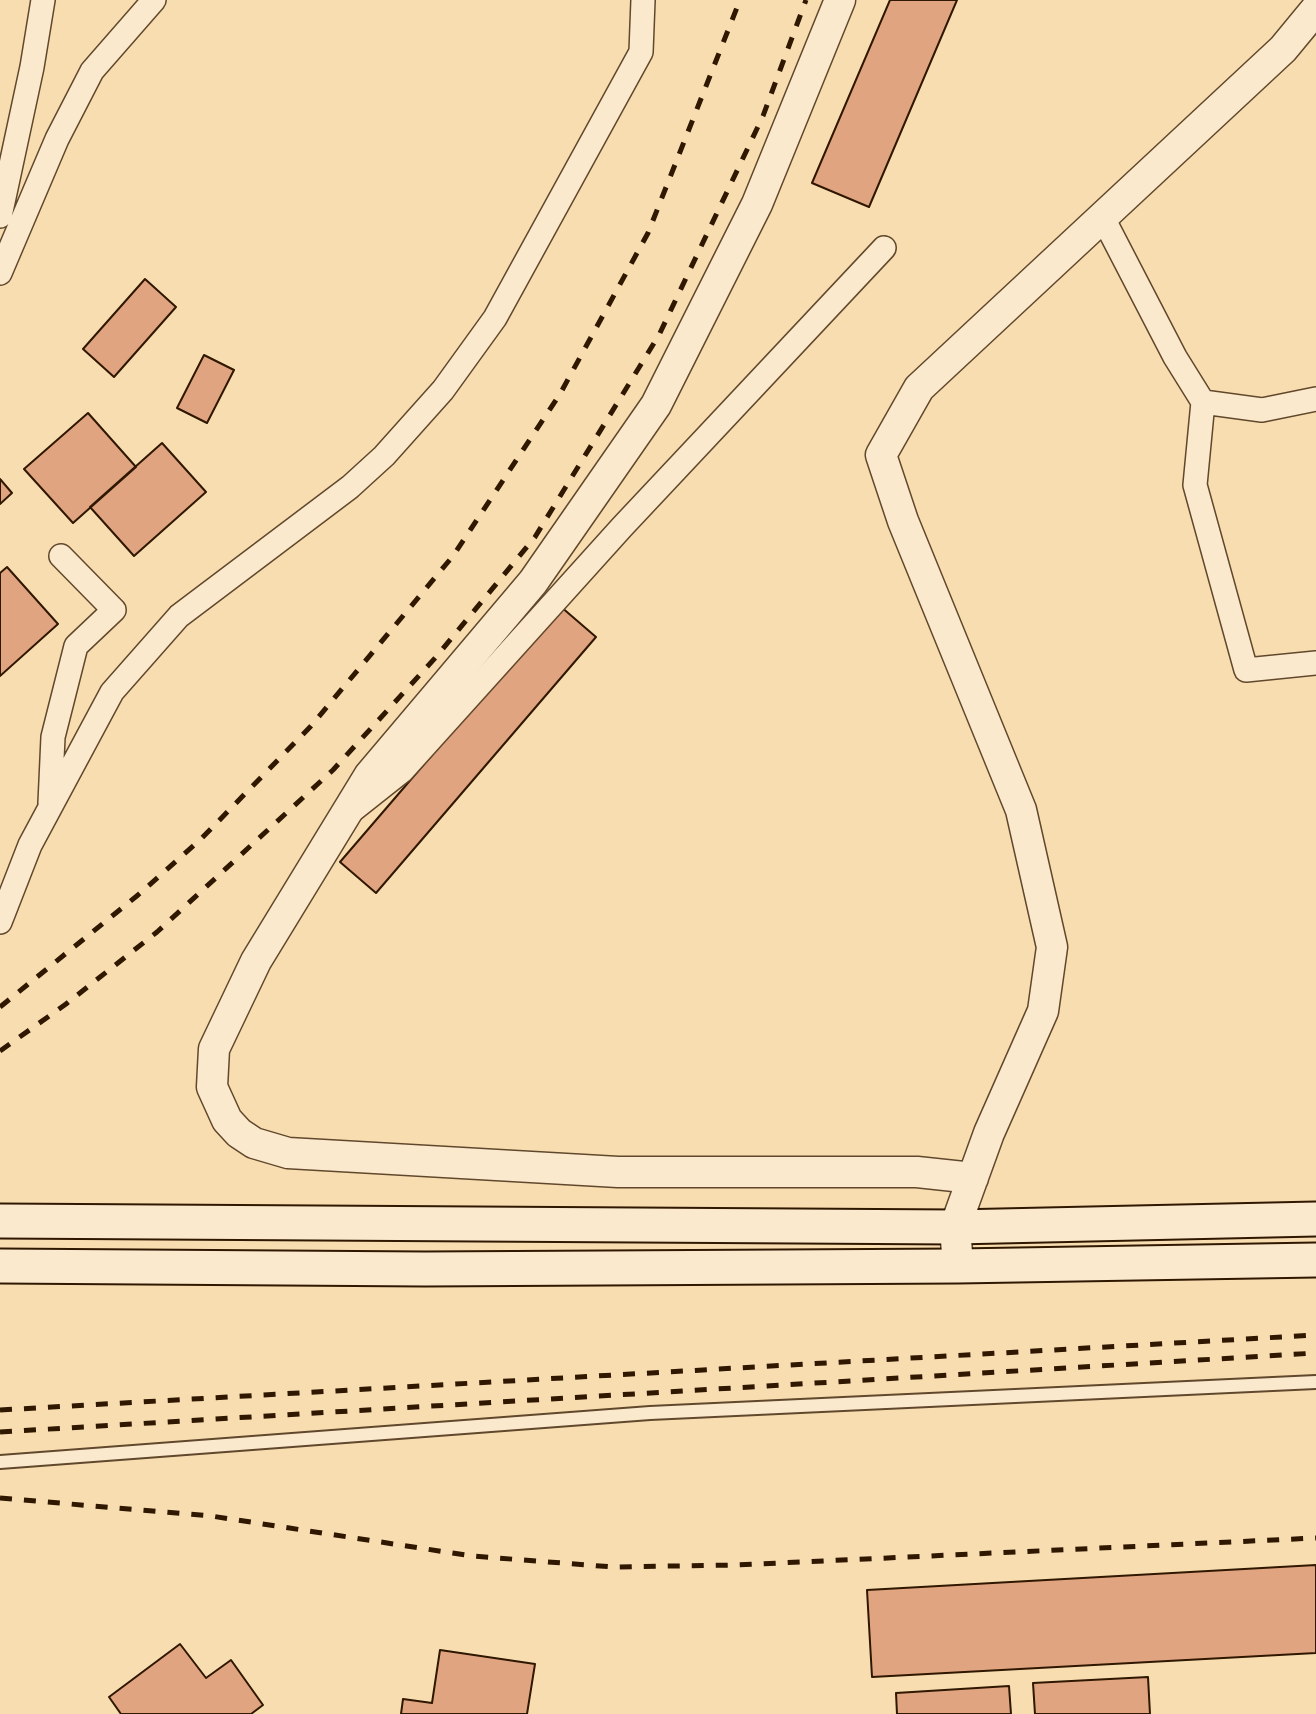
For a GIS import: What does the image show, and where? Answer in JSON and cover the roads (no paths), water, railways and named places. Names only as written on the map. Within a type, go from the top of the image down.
[{"type":"main road","points":[[0,1221],[956,1227],[1316,1219]]},
{"type":"main road","points":[[0,1266],[425,1269],[958,1266],[1316,1260]]},
{"type":"street","points":[[0,216],[32,67],[43,0]]},
{"type":"street","points":[[1,270],[57,139],[92,71],[155,0]]},
{"type":"street","points":[[0,922],[30,845],[112,691],[179,616],[350,487],[415,423],[470,355],[495,318],[641,52],[643,0]]},
{"type":"street","points":[[840,0],[757,204],[656,405],[533,582],[369,776],[256,961],[214,1049],[212,1087],[227,1120],[254,1143],[288,1153],[618,1172],[916,1172],[973,1178]]},
{"type":"street","points":[[958,1266],[956,1227],[989,1133],[1043,1011],[1052,947],[1021,810],[903,521],[881,455],[919,388],[1283,49],[1316,9]]},
{"type":"street","points":[[1102,216],[1175,357],[1203,402],[1195,485],[1246,670],[1316,663]]},
{"type":"street","points":[[0,235],[1,270]]},
{"type":"street","points":[[344,818],[402,771],[622,527],[884,248]]},
{"type":"street","points":[[1203,402],[1262,411],[1316,399]]},
{"type":"street","points":[[50,809],[53,737],[76,646],[114,610],[61,556]]},
{"type":"lane","points":[[0,1462],[650,1413],[1316,1382]]},
{"type":"railway","points":[[0,1007],[138,895],[201,839],[311,726],[453,556],[560,394],[648,233],[740,0]]},
{"type":"railway","points":[[0,1051],[66,1004],[157,932],[333,770],[436,657],[535,537],[659,335],[763,116],[806,0]]},
{"type":"railway","points":[[0,1410],[1316,1335]]},
{"type":"railway","points":[[0,1432],[1316,1353]]},
{"type":"railway","points":[[0,1498],[211,1516],[472,1556],[613,1567],[736,1565],[1316,1538]]}]
